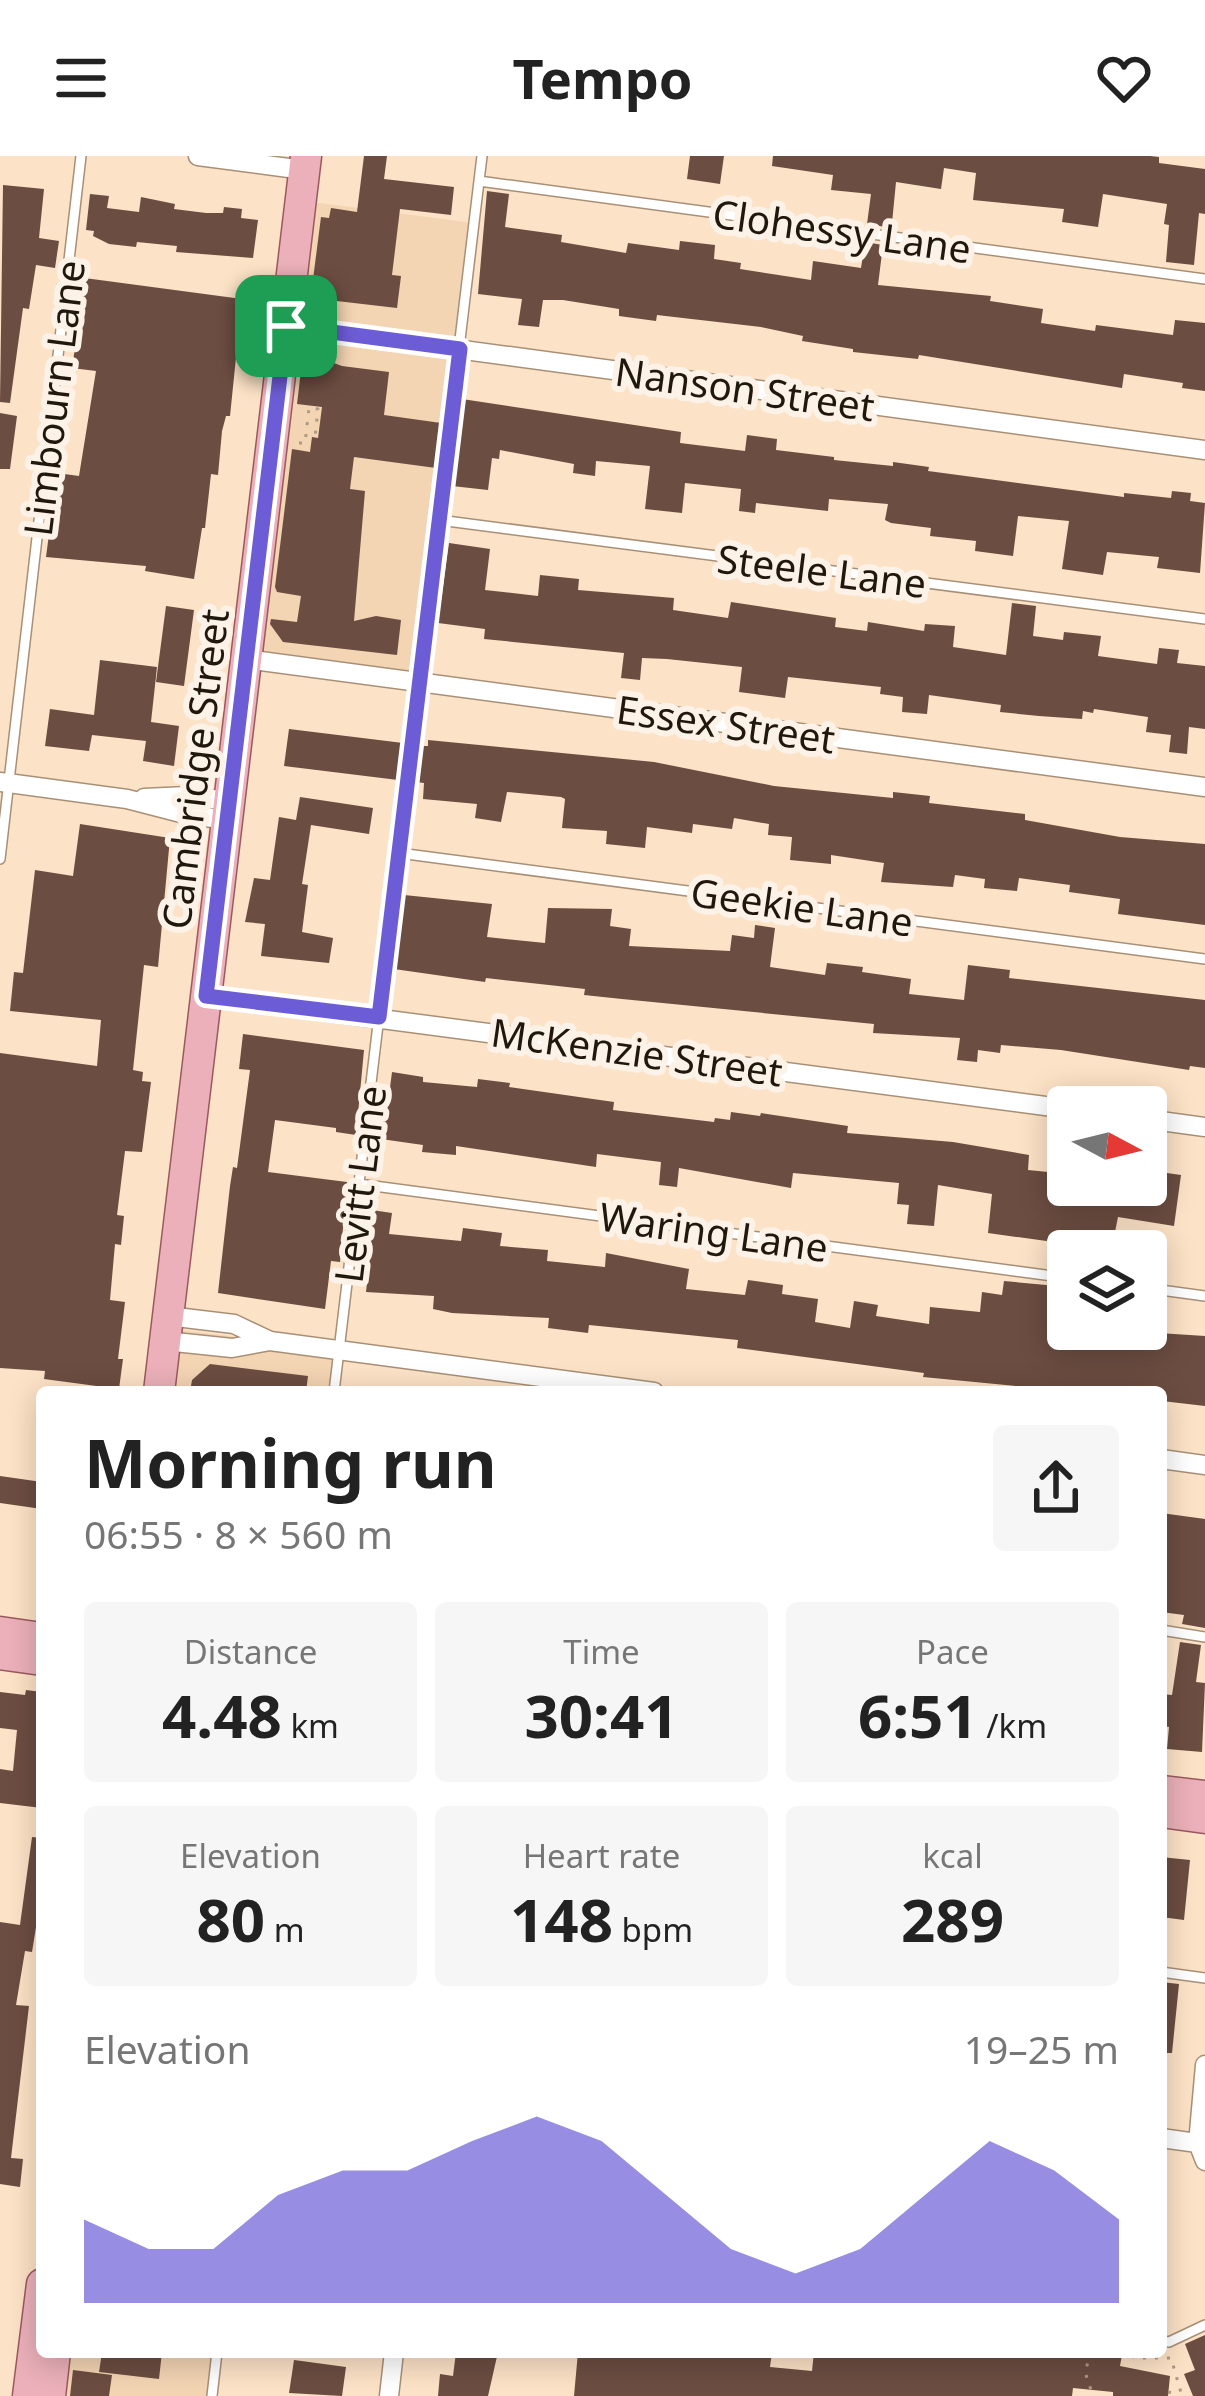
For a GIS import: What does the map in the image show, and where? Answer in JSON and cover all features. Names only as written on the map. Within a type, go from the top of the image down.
[{"type":"main road","name":"Cambridge Street","points":[[160,1386],[305,163]]},
{"type":"main road","points":[[0,1632],[36,1636]]},
{"type":"main road","points":[[0,1654],[36,1659]]},
{"type":"main road","points":[[1167,1792],[1205,1796]]},
{"type":"main road","points":[[1167,1813],[1205,1818]]},
{"type":"main road","points":[[28,2396],[36,2332]]},
{"type":"main road","points":[[50,2396],[55,2358]]},
{"type":"street","points":[[198,156],[305,163]]},
{"type":"street","name":"Nanson Street","points":[[286,326],[1205,450]]},
{"type":"street","name":"Essex Street","points":[[246,659],[1205,787]]},
{"type":"street","points":[[4,783],[228,810]]},
{"type":"street","name":"McKenzie Street","points":[[206,996],[1047,1105]]},
{"type":"street","points":[[1167,1122],[1205,1127]]},
{"type":"street","points":[[166,1328],[232,1348],[270,1341],[609,1386]]},
{"type":"street","points":[[1167,1460],[1205,1466]]},
{"type":"street","points":[[1167,2140],[1203,2149],[1205,2065]]},
{"type":"street","points":[[389,2396],[393,2358]]},
{"type":"lane","name":"Limbourn Lane","points":[[0,859],[4,783],[81,156]]},
{"type":"lane","name":"Levitt Lane","points":[[335,1386],[482,156]]},
{"type":"lane","name":"Clohessy Lane","points":[[479,181],[1205,279]]},
{"type":"lane","name":"Steele Lane","points":[[439,520],[1205,620]]},
{"type":"lane","name":"Geekie Lane","points":[[399,853],[1205,959]]},
{"type":"lane","name":"Waring Lane","points":[[359,1184],[1047,1275]]},
{"type":"lane","points":[[1167,1291],[1205,1296]]},
{"type":"lane","points":[[1167,1631],[1205,1636]]},
{"type":"lane","points":[[1167,1973],[1205,1978]]},
{"type":"lane","points":[[1167,2342],[1205,2325]]},
{"type":"lane","points":[[212,2396],[216,2358]]},
{"type":"path","points":[[299,443],[305,443],[309,408],[318,410],[315,437]]},
{"type":"path","points":[[1089,2358],[1085,2380],[1093,2396]]},
{"type":"path","points":[[1136,2358],[1171,2358],[1181,2395],[1168,2392]]},
{"type":"shaded area","points":[[304,201],[473,223],[420,682],[251,655]]},
{"type":"shaded area","points":[[167,1328],[339,1350],[335,1386],[160,1386]]},
{"type":"shaded area","points":[[43,2358],[216,2358],[212,2396],[39,2396]]},
{"type":"building","points":[[364,156],[387,156],[384,179],[454,187],[451,215],[400,209],[392,275],[401,276],[397,308],[328,300],[327,314],[311,295],[321,217],[329,218],[331,208],[357,212]]},
{"type":"building","points":[[690,156],[724,156],[720,184],[687,179]]},
{"type":"building","points":[[773,156],[1159,157],[1159,163],[1205,169],[1205,214],[1199,213],[1194,265],[1166,262],[1167,204],[1103,194],[1098,227],[1062,222],[1064,209],[973,200],[976,173],[944,168],[941,189],[896,182],[892,223],[886,227],[867,224],[871,194],[831,190],[833,175],[772,166]]},
{"type":"building","points":[[3,185],[44,189],[39,238],[59,241],[55,268],[36,265],[29,309],[23,308],[10,403],[0,402]]},
{"type":"building","points":[[487,191],[509,194],[505,227],[562,235],[561,242],[626,253],[628,243],[679,250],[680,241],[715,245],[714,259],[741,263],[740,269],[811,280],[813,261],[861,268],[865,242],[883,245],[878,285],[991,296],[990,301],[1043,309],[1041,323],[1095,331],[1096,325],[1173,335],[1175,320],[1205,323],[1205,391],[1124,374],[1122,388],[919,355],[918,359],[853,352],[761,327],[657,315],[656,321],[619,316],[619,309],[563,300],[543,300],[539,327],[518,325],[522,299],[478,294]]},
{"type":"building","points":[[90,194],[109,196],[107,208],[139,212],[141,197],[175,204],[174,209],[206,213],[223,213],[224,207],[242,209],[241,218],[258,220],[253,258],[176,252],[177,246],[137,242],[136,247],[109,244],[86,230]]},
{"type":"building","points":[[77,277],[242,299],[230,416],[222,431],[218,475],[211,474],[194,579],[145,571],[146,566],[46,557],[57,473],[79,476],[96,371],[72,368],[82,300],[74,299]]},
{"type":"building","points":[[317,351],[332,353],[331,362],[342,366],[389,372],[384,415],[441,423],[436,468],[354,457],[350,489],[365,491],[354,621],[376,616],[401,620],[397,655],[283,642],[270,624],[271,619],[297,622],[301,596],[277,592],[275,587],[292,449],[310,452],[312,437],[318,438],[322,407],[297,404],[302,362]]},
{"type":"building","points":[[462,399],[681,432],[680,443],[745,451],[747,435],[777,439],[776,450],[834,460],[893,466],[893,462],[929,467],[928,471],[1124,497],[1124,493],[1171,498],[1172,491],[1191,493],[1190,501],[1205,503],[1200,573],[1157,568],[1159,557],[1107,552],[1103,575],[1062,569],[1069,521],[1018,516],[1013,556],[975,551],[976,541],[930,536],[931,528],[891,523],[885,520],[888,504],[829,499],[828,511],[756,503],[755,513],[739,511],[741,489],[685,483],[682,513],[645,509],[650,466],[596,461],[595,476],[573,473],[574,464],[500,450],[499,459],[492,458],[488,490],[452,486]]},
{"type":"building","points":[[0,413],[17,416],[10,469],[0,469]]},
{"type":"building","points":[[449,543],[490,549],[485,590],[538,596],[540,575],[579,579],[578,590],[674,598],[673,610],[728,618],[731,602],[836,618],[835,627],[867,631],[868,622],[924,631],[925,624],[955,626],[953,647],[1006,655],[1012,603],[1036,606],[1033,636],[1063,640],[1064,632],[1101,636],[1098,656],[1157,664],[1159,648],[1179,650],[1177,663],[1205,666],[1205,729],[1189,727],[1187,754],[1169,752],[1171,735],[1146,732],[1148,717],[1094,709],[1093,713],[1083,711],[1082,719],[1039,716],[1000,712],[1001,705],[929,695],[927,714],[902,712],[903,697],[880,694],[881,687],[788,677],[785,698],[739,692],[742,667],[667,659],[642,658],[640,680],[621,678],[624,653],[484,639],[485,629],[438,623]]},
{"type":"building","points":[[166,606],[194,610],[184,686],[156,682]]},
{"type":"building","points":[[100,660],[157,667],[151,722],[179,726],[174,766],[143,761],[146,741],[92,735],[89,751],[45,746],[50,709],[94,715]]},
{"type":"building","points":[[289,729],[403,743],[398,780],[284,766]]},
{"type":"building","points":[[428,740],[654,762],[774,786],[893,798],[893,792],[930,796],[929,803],[1025,814],[1025,820],[1120,837],[1205,844],[1205,925],[1118,914],[1120,899],[1019,878],[1017,891],[984,888],[985,879],[955,875],[953,887],[881,882],[884,863],[831,855],[831,864],[790,860],[792,837],[768,835],[769,824],[734,818],[732,829],[693,824],[692,833],[647,827],[645,848],[606,844],[607,831],[562,828],[565,799],[561,797],[507,792],[501,822],[475,818],[477,804],[423,799],[424,783],[416,782],[420,746],[428,746]]},
{"type":"building","points":[[300,797],[373,808],[369,834],[311,825],[302,884],[308,885],[302,932],[333,938],[329,963],[261,956],[265,924],[245,922],[254,878],[270,880],[279,817],[296,820]]},
{"type":"building","points":[[80,824],[170,838],[158,967],[144,965],[133,1070],[143,1072],[142,1081],[151,1082],[142,1152],[125,1151],[117,1215],[124,1216],[121,1245],[115,1244],[110,1300],[125,1302],[119,1386],[44,1379],[45,1371],[0,1368],[0,1053],[97,1066],[101,1020],[10,1011],[14,972],[23,973],[35,870],[73,876]]},
{"type":"building","points":[[404,895],[492,904],[487,937],[545,943],[548,908],[612,909],[610,926],[631,929],[629,946],[730,951],[732,935],[754,938],[755,925],[775,928],[770,967],[825,975],[827,963],[863,967],[862,972],[911,979],[909,994],[964,1000],[968,965],[1010,970],[1009,978],[1205,1000],[1205,1068],[1190,1066],[1189,1070],[1001,1045],[1000,1053],[978,1050],[977,1062],[957,1060],[960,1038],[873,1033],[874,1024],[584,995],[585,989],[394,969]]},
{"type":"building","points":[[243,1034],[364,1050],[356,1135],[275,1120],[268,1172],[347,1182],[340,1262],[331,1261],[325,1309],[218,1293],[250,1070],[239,1069]]},
{"type":"building","points":[[392,1072],[423,1077],[423,1082],[477,1087],[478,1079],[510,1083],[509,1087],[614,1102],[613,1110],[714,1122],[715,1118],[730,1120],[731,1112],[761,1113],[848,1126],[847,1133],[953,1142],[1029,1155],[1028,1170],[1047,1172],[1047,1206],[1167,1206],[1167,1173],[1181,1175],[1174,1226],[1118,1217],[1115,1230],[1047,1230],[1047,1241],[988,1233],[992,1194],[938,1185],[934,1226],[907,1224],[909,1205],[897,1204],[899,1183],[793,1173],[791,1188],[679,1168],[677,1187],[659,1185],[661,1162],[597,1154],[596,1167],[456,1146],[456,1155],[422,1152],[423,1145],[374,1138],[377,1110],[387,1111]]},
{"type":"building","points":[[365,1209],[392,1213],[389,1234],[461,1241],[463,1228],[502,1233],[500,1246],[548,1250],[547,1261],[605,1267],[606,1253],[689,1269],[686,1289],[745,1295],[748,1280],[783,1285],[782,1294],[818,1299],[815,1322],[850,1328],[854,1301],[878,1305],[876,1316],[929,1324],[930,1307],[980,1312],[982,1292],[1002,1295],[1004,1281],[1047,1285],[1047,1350],[1167,1350],[1167,1334],[1205,1336],[1205,1406],[1167,1402],[1167,1386],[1016,1386],[923,1377],[924,1373],[737,1348],[738,1340],[589,1325],[588,1333],[548,1328],[549,1318],[452,1313],[433,1309],[434,1296],[366,1292],[369,1265],[358,1264]]},
{"type":"building","points":[[210,1364],[308,1376],[307,1386],[191,1386]]},
{"type":"building","points":[[0,1476],[36,1481],[36,1508],[0,1503]]},
{"type":"building","points":[[1167,1514],[1205,1519],[1205,1628],[1182,1624],[1184,1615],[1167,1613]]},
{"type":"building","points":[[1180,1642],[1201,1645],[1196,1682],[1205,1683],[1202,1752],[1167,1749],[1167,1695],[1172,1695]]},
{"type":"building","points":[[26,1690],[36,1691],[36,1807],[0,1803],[0,1769],[13,1771],[17,1730],[0,1728],[0,1692],[25,1695]]},
{"type":"building","points":[[32,1837],[36,1837],[36,1927],[32,1952],[25,1951],[16,2005],[29,2006],[11,2158],[23,2159],[20,2187],[0,2184],[0,1922],[20,1925]]},
{"type":"building","points":[[1167,1858],[1190,1860],[1184,1920],[1167,1918]]},
{"type":"building","points":[[1167,1983],[1179,1984],[1172,2053],[1167,2053]]},
{"type":"building","points":[[1205,2335],[1205,2396],[1193,2396],[1184,2374],[1195,2370],[1185,2344]]},
{"type":"building","points":[[101,2358],[161,2358],[159,2379],[99,2372]]},
{"type":"building","points":[[455,2358],[497,2358],[488,2396],[438,2396],[440,2374],[453,2376]]},
{"type":"building","points":[[577,2358],[771,2358],[770,2367],[812,2371],[813,2358],[1121,2358],[1120,2366],[1170,2376],[1168,2396],[1113,2396],[1113,2392],[1073,2388],[1072,2396],[574,2396]]},
{"type":"building","points":[[294,2360],[346,2367],[342,2396],[289,2393]]},
{"type":"building","points":[[73,2370],[112,2375],[109,2396],[70,2396]]},
{"type":"route","points":[[286,326],[460,349],[379,1017],[206,996],[286,326]]}]
